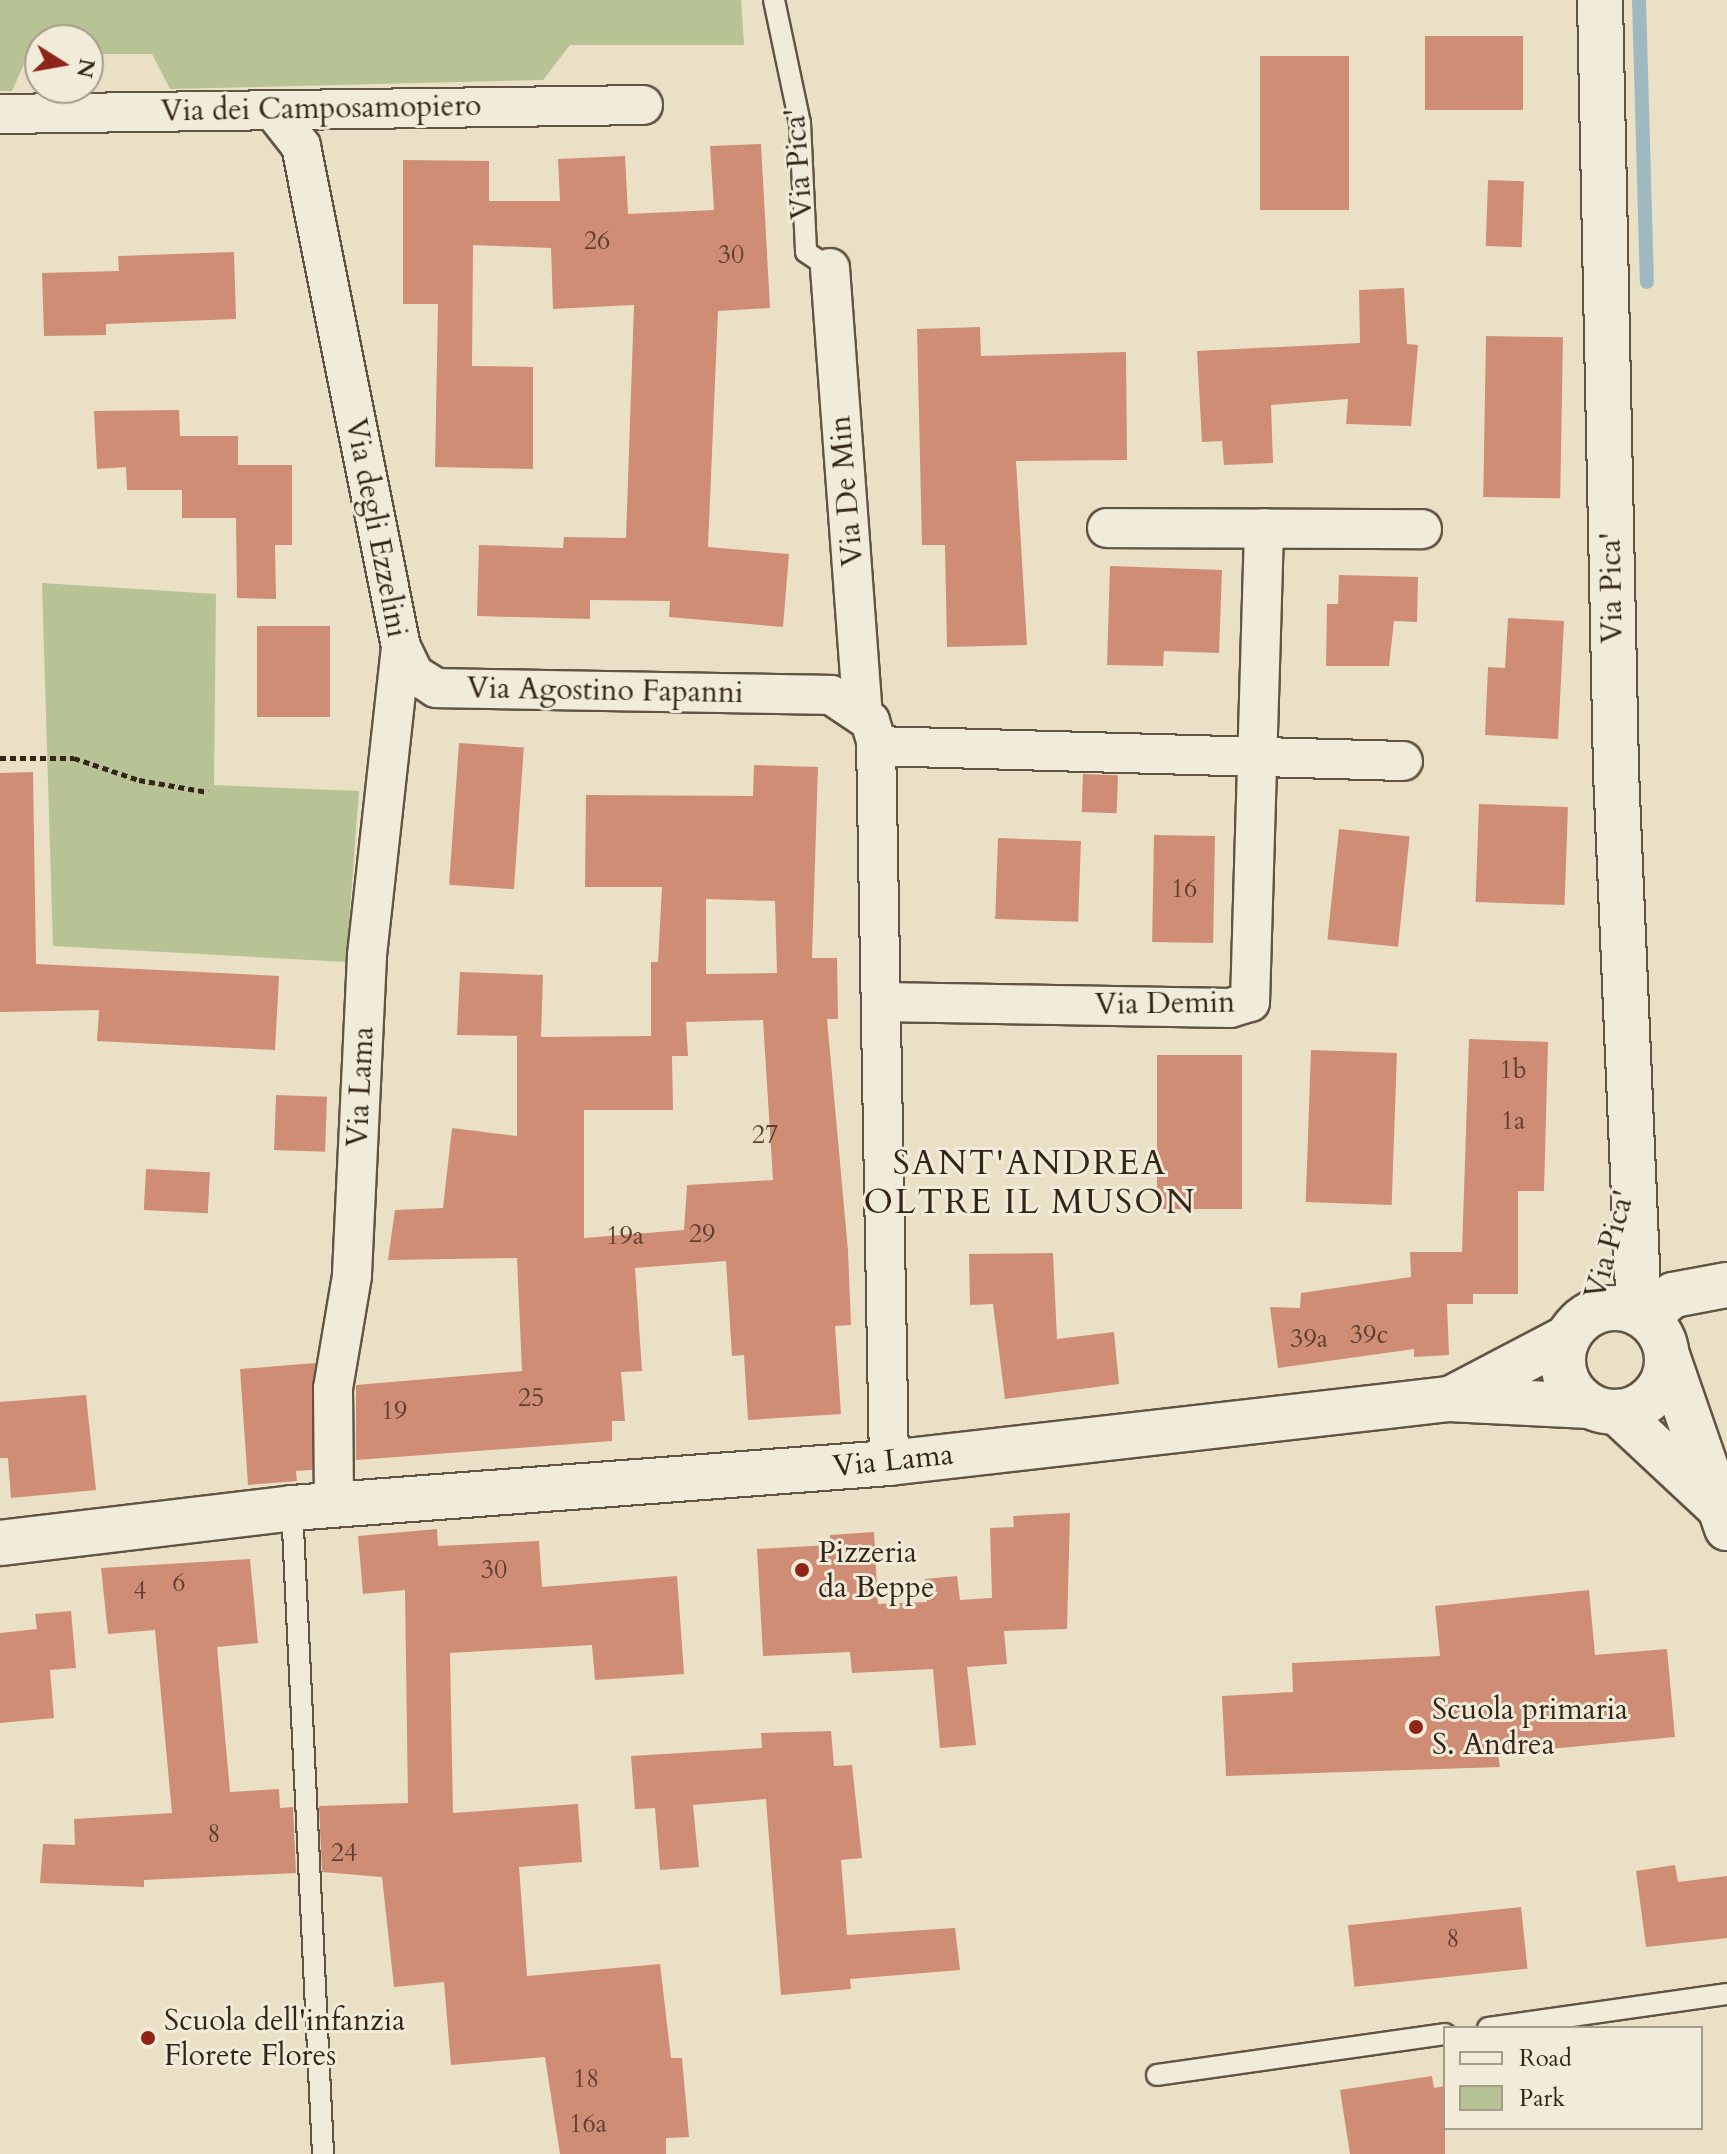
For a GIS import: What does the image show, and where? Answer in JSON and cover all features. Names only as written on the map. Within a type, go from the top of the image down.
[{"type":"street","name":"Via Pica'","points":[[1600,0],[1630,1176],[1655,1335]]},
{"type":"street","name":"Via dei Camposamopiero","points":[[0,114],[275,113],[643,105]]},
{"type":"street","name":"Via degli Ezzelini","points":[[275,113],[301,146],[401,647],[367,956]]},
{"type":"street","name":"Via De Min","points":[[830,268],[870,730]]},
{"type":"street","points":[[1107,528],[1422,529]]},
{"type":"street","points":[[1257,756],[1264,528]]},
{"type":"street","name":"Via Agostino Fapanni","points":[[401,647],[414,674],[436,688],[831,695],[870,730]]},
{"type":"street","points":[[889,1463],[881,1002],[870,730],[1257,756],[1403,761]]},
{"type":"street","name":"Via Demin","points":[[881,1002],[1243,1008],[1256,990],[1257,756]]},
{"type":"street","name":"Via Lama","points":[[334,1505],[333,1388],[352,1276],[367,956]]},
{"type":"street","name":"Via Pica'","points":[[1578,1326],[1630,1176]]},
{"type":"street","points":[[1603,1409],[1654,1395],[1655,1335],[1673,1295],[1727,1285]]},
{"type":"street","points":[[1655,1335],[1685,1329],[1727,1303]]},
{"type":"street","points":[[1605,1308],[1655,1335],[1705,1448],[1723,1517],[1603,1409],[1563,1368],[1578,1326],[1605,1308]]},
{"type":"street","name":"Via Lama","points":[[1449,1399],[1578,1326]]},
{"type":"street","name":"Via Lama","points":[[0,1543],[292,1508],[889,1463],[1449,1399],[1603,1409]]},
{"type":"lane","name":"Via Pica'","points":[[774,0],[800,123],[806,252],[830,268]]},
{"type":"lane","points":[[292,1508],[323,2154]]},
{"type":"lane","points":[[1502,2026],[1727,1994]]},
{"type":"lane","points":[[1157,2075],[1443,2034]]},
{"type":"path","points":[[0,758],[74,758],[208,792]]},
{"type":"green space","points":[[0,0],[741,0],[744,45],[570,45],[543,80],[170,89],[152,54],[104,54],[104,24],[24,24],[24,64],[12,91],[0,91]]},
{"type":"green space","points":[[42,583],[216,594],[214,785],[359,791],[346,962],[53,946]]},
{"type":"building","points":[[1425,36],[1523,36],[1523,110],[1425,110]]},
{"type":"building","points":[[1260,56],[1349,56],[1349,210],[1260,210]]},
{"type":"building","points":[[761,144],[770,308],[718,311],[708,547],[789,554],[783,627],[669,617],[670,601],[590,600],[590,619],[477,616],[479,545],[563,548],[564,537],[626,538],[634,305],[553,309],[551,248],[473,245],[472,366],[533,367],[533,469],[435,467],[438,304],[403,304],[403,160],[489,161],[489,201],[560,201],[558,159],[625,156],[628,214],[714,210],[710,146]]},
{"type":"building","points":[[1488,180],[1524,181],[1522,247],[1486,246]]},
{"type":"building","points":[[234,252],[236,319],[106,324],[106,335],[44,336],[42,273],[119,271],[118,256]]},
{"type":"building","points":[[1404,288],[1407,344],[1418,345],[1411,426],[1346,424],[1348,399],[1271,405],[1273,463],[1224,465],[1222,441],[1202,442],[1197,351],[1360,343],[1359,290]]},
{"type":"building","points":[[980,327],[981,356],[1126,352],[1127,460],[1016,461],[1027,645],[947,647],[945,545],[922,545],[917,329]]},
{"type":"building","points":[[1486,336],[1563,337],[1560,498],[1483,497]]},
{"type":"building","points":[[179,410],[180,436],[238,436],[238,465],[292,465],[292,545],[275,545],[276,599],[237,598],[236,518],[182,518],[182,490],[127,490],[126,467],[97,469],[94,411]]},
{"type":"building","points":[[1110,566],[1222,570],[1219,653],[1164,651],[1163,666],[1107,665]]},
{"type":"building","points":[[1339,575],[1418,577],[1417,622],[1394,621],[1389,666],[1326,666],[1327,604],[1338,604]]},
{"type":"building","points":[[1508,618],[1564,621],[1558,739],[1485,735],[1488,667],[1505,668]]},
{"type":"building","points":[[257,626],[330,626],[330,717],[257,717]]},
{"type":"building","points":[[459,743],[524,748],[514,889],[449,885]]},
{"type":"building","points":[[754,765],[818,767],[812,958],[837,958],[838,1019],[827,1019],[848,1251],[851,1325],[835,1326],[841,1414],[748,1420],[744,1355],[732,1356],[726,1261],[635,1268],[642,1371],[621,1372],[625,1421],[612,1421],[612,1441],[356,1460],[356,1385],[522,1371],[517,1258],[388,1260],[395,1210],[443,1208],[452,1128],[517,1136],[517,1036],[527,1036],[457,1035],[460,972],[543,975],[541,1037],[651,1036],[651,962],[658,962],[662,887],[585,887],[586,795],[753,796]],"holes":[[[706,899],[775,901],[777,973],[706,974]],[[763,1020],[773,1180],[687,1185],[684,1230],[584,1238],[584,1110],[673,1110],[672,1056],[688,1056],[686,1022]]]},
{"type":"building","points":[[33,772],[36,964],[279,976],[275,1050],[97,1041],[99,1010],[0,1012],[0,773]]},
{"type":"building","points":[[1083,774],[1118,775],[1117,813],[1082,812]]},
{"type":"building","points":[[1479,804],[1568,807],[1565,905],[1476,902]]},
{"type":"building","points":[[1339,829],[1410,836],[1398,947],[1327,939]]},
{"type":"building","points":[[1154,835],[1215,836],[1213,943],[1152,942]]},
{"type":"building","points":[[998,838],[1081,841],[1078,922],[995,919]]},
{"type":"building","points":[[1469,1039],[1548,1042],[1544,1191],[1518,1191],[1518,1294],[1473,1294],[1473,1304],[1447,1304],[1449,1355],[1414,1357],[1414,1349],[1278,1368],[1270,1307],[1300,1308],[1301,1293],[1411,1277],[1410,1252],[1462,1252]]},
{"type":"building","points":[[1311,1050],[1397,1053],[1392,1205],[1306,1202]]},
{"type":"building","points":[[1157,1055],[1242,1055],[1242,1209],[1157,1209]]},
{"type":"building","points":[[276,1095],[327,1097],[325,1152],[274,1150]]},
{"type":"building","points":[[146,1169],[210,1172],[208,1213],[144,1210]]},
{"type":"building","points":[[1053,1253],[1057,1339],[1114,1332],[1119,1384],[1005,1399],[993,1304],[970,1305],[969,1254]]},
{"type":"building","points":[[315,1363],[312,1470],[296,1471],[297,1481],[248,1485],[240,1369]]},
{"type":"building","points":[[86,1395],[96,1490],[11,1498],[8,1458],[0,1458],[0,1402]]},
{"type":"building","points":[[1070,1513],[1067,1629],[1004,1631],[1007,1664],[967,1667],[976,1745],[940,1748],[933,1669],[852,1673],[850,1652],[763,1656],[757,1549],[830,1545],[830,1535],[874,1532],[878,1604],[927,1602],[925,1579],[957,1576],[960,1600],[992,1598],[990,1528],[1014,1527],[1013,1516]]},
{"type":"building","points":[[437,1529],[438,1546],[539,1541],[542,1587],[677,1576],[684,1674],[595,1680],[592,1645],[450,1653],[453,1813],[578,1804],[582,1862],[519,1867],[527,1976],[660,1964],[671,2058],[682,2058],[689,2137],[666,2138],[666,2154],[560,2154],[545,2057],[451,2065],[444,1982],[394,1987],[382,1877],[322,1872],[319,1806],[408,1803],[405,1590],[363,1594],[358,1536]]},
{"type":"building","points":[[250,1559],[258,1643],[217,1647],[230,1792],[279,1789],[280,1808],[293,1807],[296,1873],[144,1880],[144,1887],[40,1883],[43,1844],[75,1845],[74,1819],[172,1813],[155,1630],[108,1634],[101,1568]]},
{"type":"building","points":[[1589,1590],[1595,1655],[1667,1649],[1675,1737],[1498,1754],[1500,1767],[1226,1776],[1222,1696],[1293,1692],[1292,1663],[1440,1656],[1435,1606]]},
{"type":"building","points":[[71,1611],[76,1668],[50,1670],[54,1718],[0,1723],[0,1633],[37,1629],[35,1614]]},
{"type":"building","points":[[831,1731],[834,1766],[852,1765],[862,1858],[841,1860],[847,1935],[955,1928],[960,1970],[850,1979],[851,1989],[781,1995],[766,1799],[693,1805],[699,1867],[660,1870],[655,1808],[635,1809],[631,1756],[762,1748],[761,1733]]},
{"type":"building","points":[[1675,1865],[1678,1882],[1727,1876],[1727,1938],[1646,1947],[1636,1871]]},
{"type":"building","points":[[1521,1907],[1527,1969],[1354,1987],[1348,1925]]},
{"type":"building","points":[[1432,2076],[1434,2088],[1443,2086],[1445,2154],[1350,2154],[1340,2090]]},
{"type":"waterway","points":[[1639,0],[1647,282]]},
{"type":"place","name":"Pizzeria da Beppe","points":[[802,1570]]},
{"type":"place","name":"Scuola primaria S. Andrea","points":[[1416,1727]]},
{"type":"place","name":"Scuola dell'infanzia Florete Flores","points":[[148,2038]]},
{"type":"district","name":"SANT'ANDREA OLTRE IL MUSON","points":[[1030,1182]]}]
